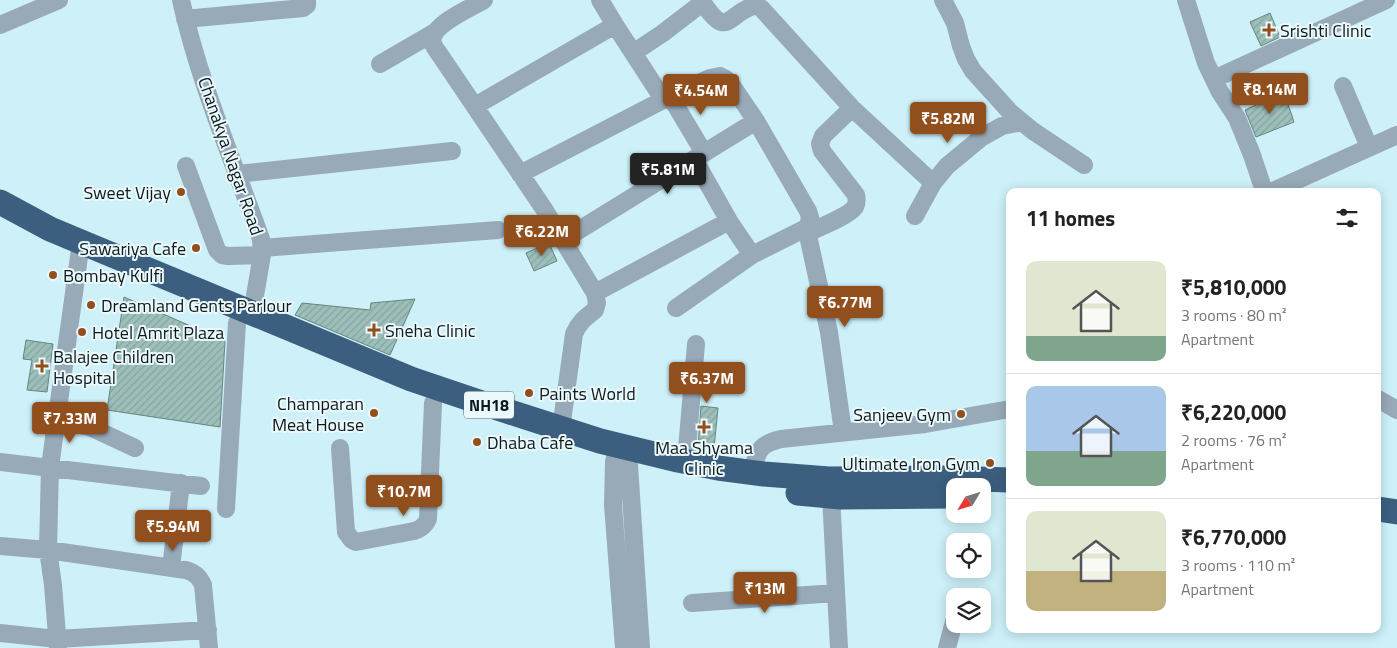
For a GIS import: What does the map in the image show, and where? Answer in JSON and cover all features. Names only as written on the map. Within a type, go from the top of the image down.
[{"type":"highway","name":"NH18","points":[[0,202],[50,228],[80,250]]},
{"type":"highway","name":"NH18","points":[[0,219],[244,318],[433,403],[505,428],[722,484],[831,496],[946,496]]},
{"type":"highway","name":"NH18","points":[[244,318],[561,429],[620,458],[686,461],[751,472],[828,479],[1006,480]]},
{"type":"highway","points":[[1381,493],[1397,495]]},
{"type":"highway","points":[[991,496],[1006,496]]},
{"type":"highway","points":[[1381,509],[1397,512]]},
{"type":"street","points":[[0,25],[59,0]]},
{"type":"street","name":"Chanakya Nagar Road","points":[[181,0],[192,44],[261,239],[262,252],[244,318],[226,509]]},
{"type":"street","points":[[185,19],[303,8],[307,5],[307,0]]},
{"type":"street","points":[[484,0],[439,27],[432,41],[434,47],[563,240],[595,293],[597,303],[595,310],[582,320],[574,334],[561,429]]},
{"type":"street","points":[[600,0],[633,53],[667,98],[699,156],[729,222],[752,255]]},
{"type":"street","points":[[943,0],[955,23],[960,46],[973,71],[1011,113],[1033,132],[1084,165]]},
{"type":"street","points":[[1214,78],[1386,0]]},
{"type":"street","points":[[633,53],[663,32],[701,1],[716,21],[724,23],[749,7],[757,5],[852,108],[933,182]]},
{"type":"street","points":[[1191,2],[1206,63],[1237,118],[1263,188]]},
{"type":"street","points":[[474,106],[615,25]]},
{"type":"street","points":[[380,64],[435,32]]},
{"type":"street","points":[[520,174],[667,98],[710,78],[720,76],[726,79],[756,121],[808,211],[810,218],[808,230],[829,332],[843,432]]},
{"type":"street","points":[[1343,86],[1369,147]]},
{"type":"street","points":[[676,308],[752,255],[844,215],[854,208],[857,200],[856,195],[822,151],[820,144],[823,136],[852,108]]},
{"type":"street","points":[[563,240],[756,121]]},
{"type":"street","points":[[915,216],[933,182],[946,166],[982,138],[1002,126],[1022,122]]},
{"type":"street","points":[[1280,188],[1397,135]]},
{"type":"street","points":[[238,174],[452,151]]},
{"type":"street","points":[[186,166],[217,250],[222,255],[228,256],[498,230]]},
{"type":"street","points":[[595,293],[729,222]]},
{"type":"street","points":[[58,644],[48,550],[50,467],[80,250]]},
{"type":"street","points":[[686,461],[696,344]]},
{"type":"street","points":[[1381,402],[1397,410]]},
{"type":"street","points":[[340,448],[346,532],[352,540],[356,542],[414,532],[426,524],[428,519],[433,403]]},
{"type":"street","points":[[751,472],[759,450],[768,442],[780,439],[925,424],[1006,410]]},
{"type":"street","points":[[57,420],[90,426],[135,448]]},
{"type":"street","points":[[620,458],[613,505],[624,648]]},
{"type":"street","points":[[620,458],[642,648]]},
{"type":"street","points":[[0,462],[201,486]]},
{"type":"street","points":[[171,568],[181,483]]},
{"type":"street","points":[[831,496],[840,648]]},
{"type":"street","points":[[0,546],[48,550],[195,573],[203,585],[209,639],[58,644],[0,633]]},
{"type":"street","points":[[692,603],[836,592]]},
{"type":"street","points":[[947,648],[951,633]]},
{"type":"building","points":[[1270,13],[1280,37],[1261,46],[1250,22]]},
{"type":"building","points":[[1284,92],[1294,122],[1256,137],[1245,110]]},
{"type":"building","points":[[549,243],[557,261],[534,271],[526,253]]},
{"type":"building","points":[[124,297],[225,341],[220,427],[107,410]]},
{"type":"building","points":[[415,299],[390,355],[295,315],[302,303],[370,310],[371,303]]},
{"type":"building","points":[[26,340],[53,344],[47,392],[27,390],[32,360],[23,359]]},
{"type":"building","points":[[701,406],[718,408],[714,448],[698,447]]},
{"type":"place","name":"Srishti Clinic","points":[[1269,30]]},
{"type":"place","name":"Sweet Vijay","points":[[181,192]]},
{"type":"place","name":"Sawariya Cafe","points":[[196,248]]},
{"type":"place","name":"Bombay Kulfi","points":[[53,275]]},
{"type":"place","name":"Dreamland Gents Parlour","points":[[91,305]]},
{"type":"place","name":"Sneha Clinic","points":[[374,330]]},
{"type":"place","name":"Hotel Amrit Plaza","points":[[82,332]]},
{"type":"place","name":"Balajee Children Hospital","points":[[42,366]]},
{"type":"place","name":"Paints World","points":[[529,393]]},
{"type":"place","name":"Champaran Meat House","points":[[374,413]]},
{"type":"place","name":"Sanjeev Gym","points":[[961,414]]},
{"type":"place","name":"Maa Shyama Clinic","points":[[704,427]]},
{"type":"place","name":"Dhaba Cafe","points":[[477,442]]},
{"type":"place","name":"Ultimate Iron Gym","points":[[990,463]]}]
